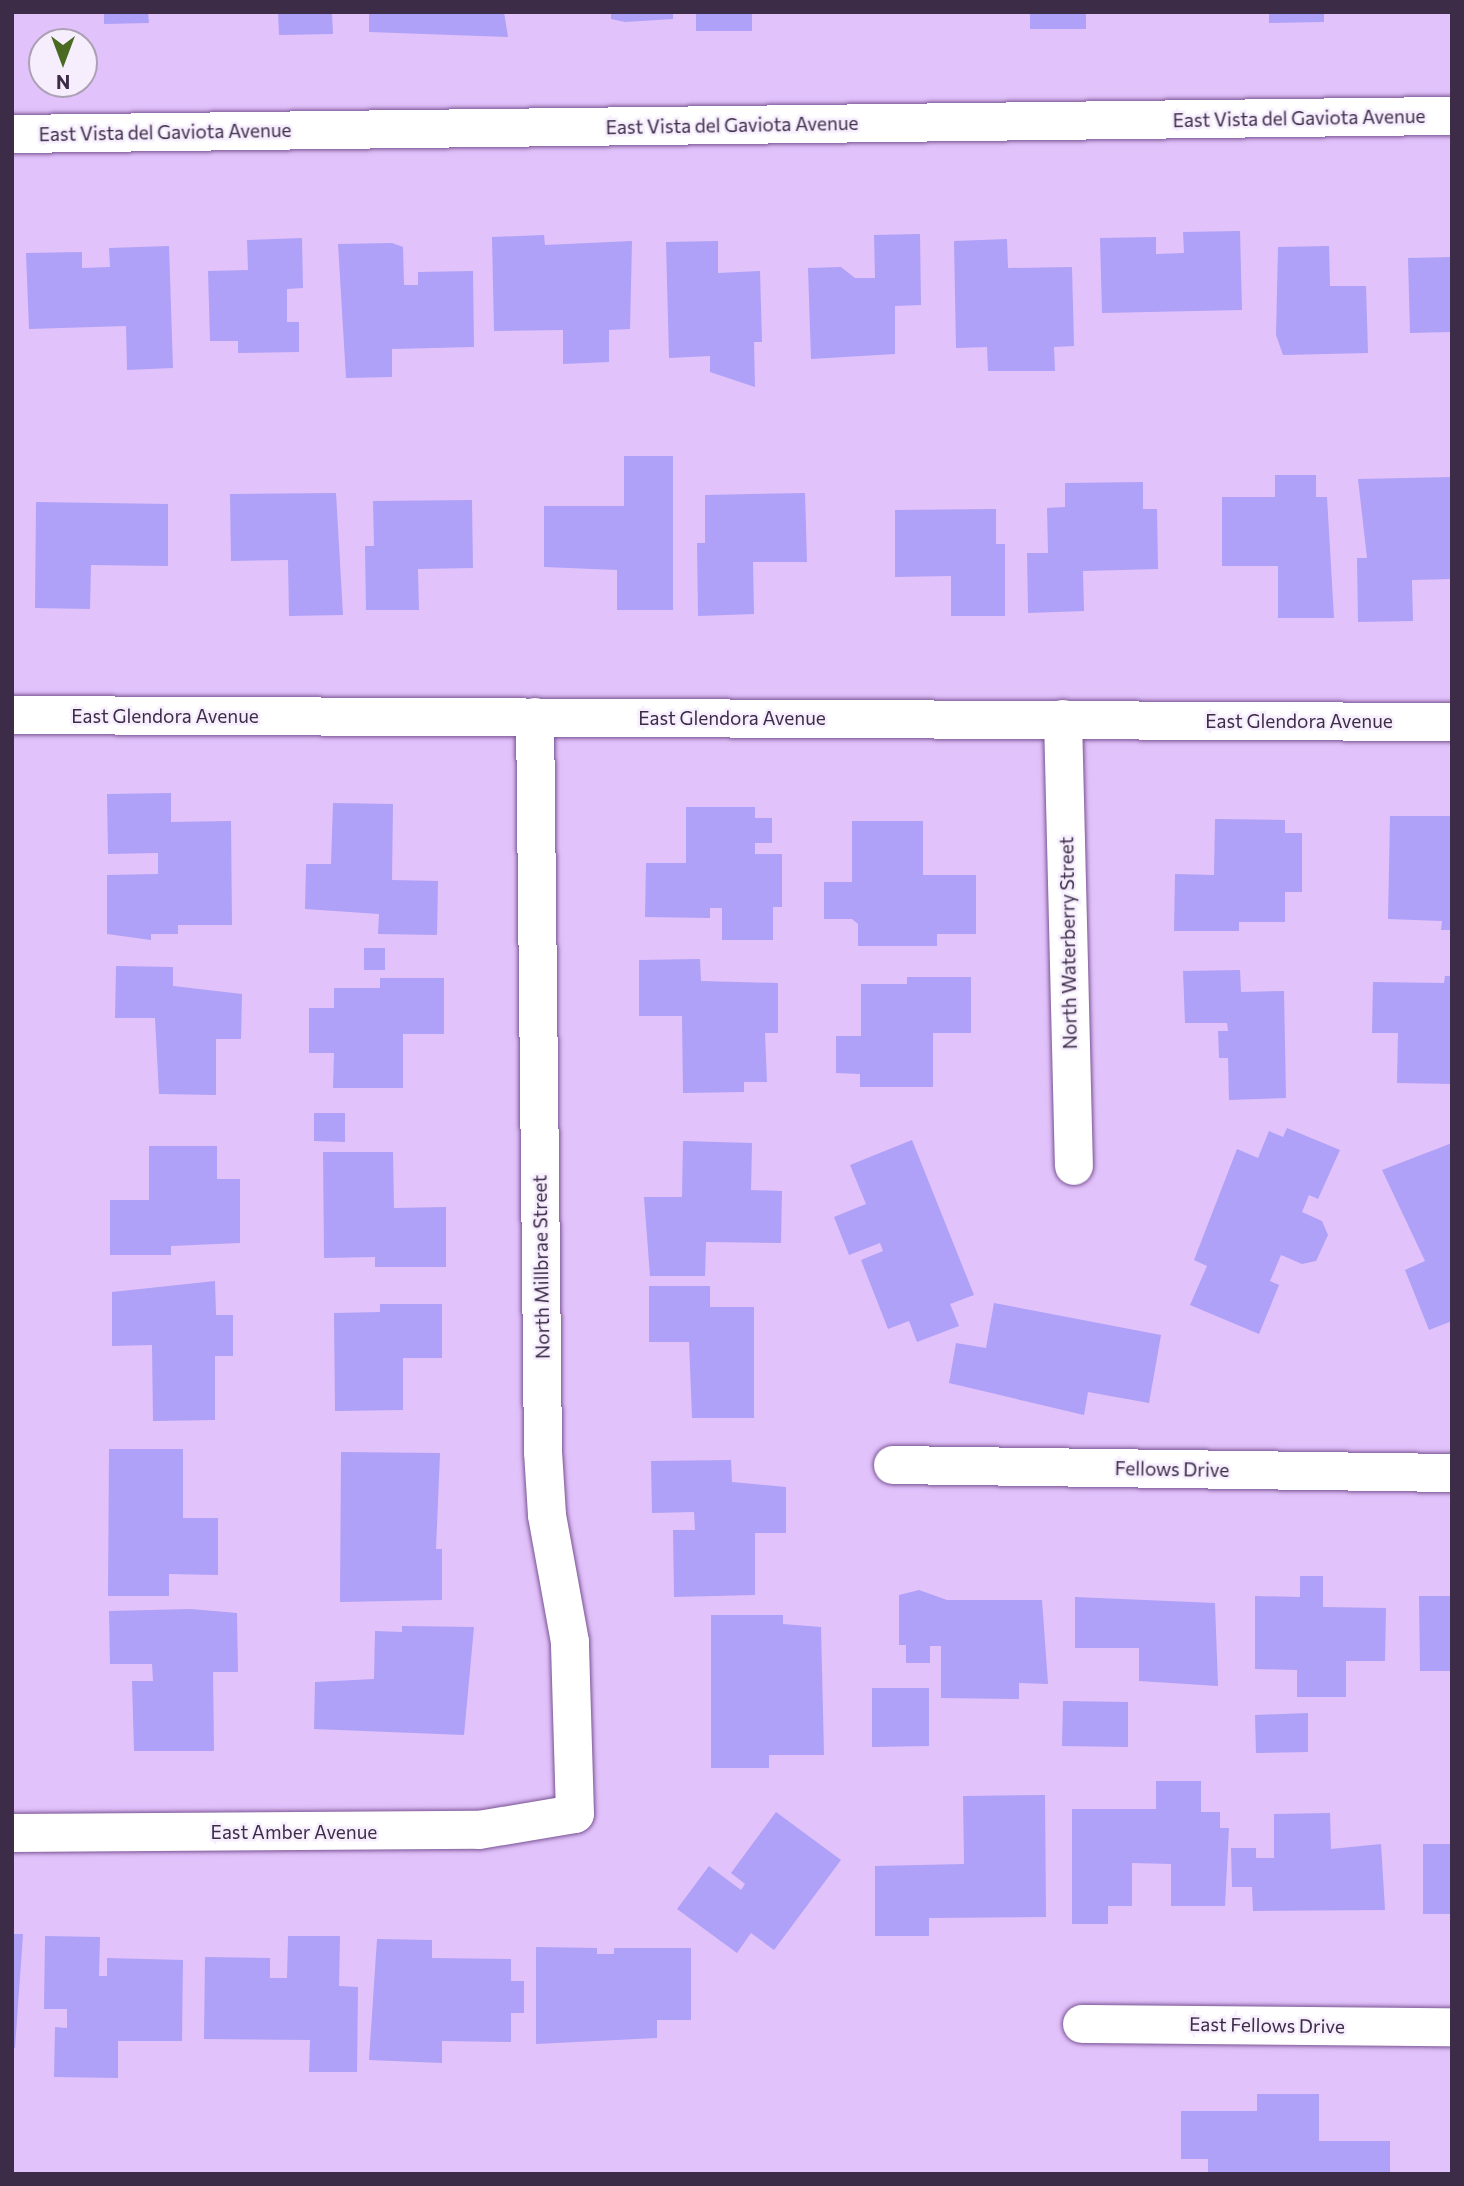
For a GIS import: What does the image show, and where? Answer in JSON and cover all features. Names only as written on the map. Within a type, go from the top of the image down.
[{"type":"street","name":"East Vista del Gaviota Avenue","points":[[12,134],[1452,116]]},
{"type":"street","name":"East Glendora Avenue","points":[[12,715],[1452,722]]},
{"type":"street","name":"North Millbrae Street","points":[[535,717],[543,1452],[570,1642],[575,1814]]},
{"type":"street","name":"North Waterberry Street","points":[[1063,719],[1074,1166]]},
{"type":"street","name":"Fellows Drive","points":[[893,1465],[1452,1472]]},
{"type":"street","name":"East Amber Avenue","points":[[12,1833],[479,1830],[575,1814]]},
{"type":"street","name":"East Fellows Drive","points":[[1082,2024],[1452,2027]]},
{"type":"building","points":[[104,12],[148,12],[149,23],[104,24]]},
{"type":"building","points":[[278,12],[332,12],[333,34],[279,35]]},
{"type":"building","points":[[369,12],[504,12],[508,37],[369,32]]},
{"type":"building","points":[[611,12],[673,12],[673,19],[625,22],[611,19]]},
{"type":"building","points":[[696,12],[752,12],[752,31],[696,31]]},
{"type":"building","points":[[1030,12],[1086,12],[1086,29],[1030,29]]},
{"type":"building","points":[[1269,12],[1324,12],[1324,22],[1269,23]]},
{"type":"building","points":[[1240,231],[1242,310],[1102,313],[1100,238],[1156,237],[1156,254],[1184,253],[1183,232]]},
{"type":"building","points":[[920,234],[921,305],[895,306],[895,354],[811,359],[808,268],[841,267],[855,278],[875,278],[874,235]]},
{"type":"building","points":[[544,235],[545,245],[632,241],[630,329],[609,330],[609,362],[563,364],[563,330],[494,331],[492,237]]},
{"type":"building","points":[[302,238],[303,288],[287,289],[287,322],[299,322],[299,352],[238,353],[238,341],[210,341],[208,271],[248,270],[247,240]]},
{"type":"building","points":[[1007,239],[1008,268],[1072,267],[1074,346],[1054,347],[1055,371],[988,371],[987,347],[956,348],[954,241]]},
{"type":"building","points":[[718,241],[718,273],[760,271],[762,342],[754,342],[755,387],[710,372],[710,356],[669,358],[666,242]]},
{"type":"building","points":[[392,243],[403,247],[404,285],[418,285],[418,272],[473,271],[474,347],[392,349],[392,377],[346,378],[338,244]]},
{"type":"building","points":[[169,246],[173,368],[127,370],[126,326],[29,329],[26,253],[82,252],[82,268],[110,267],[109,248]]},
{"type":"building","points":[[1329,246],[1330,286],[1366,286],[1368,353],[1283,355],[1276,335],[1278,247]]},
{"type":"building","points":[[1452,257],[1452,332],[1410,333],[1408,258]]},
{"type":"building","points":[[624,456],[673,456],[673,610],[617,610],[617,570],[544,567],[544,506],[624,506]]},
{"type":"building","points":[[1275,475],[1316,475],[1316,497],[1327,497],[1334,618],[1278,618],[1278,566],[1222,566],[1222,497],[1275,497]]},
{"type":"building","points":[[1452,477],[1452,579],[1412,580],[1413,621],[1358,622],[1357,558],[1367,558],[1358,479]]},
{"type":"building","points":[[1143,482],[1143,509],[1157,509],[1158,569],[1083,571],[1084,611],[1028,613],[1027,553],[1048,553],[1047,508],[1065,507],[1065,483]]},
{"type":"building","points":[[336,493],[343,615],[289,616],[288,560],[231,561],[230,494]]},
{"type":"building","points":[[805,493],[807,562],[753,562],[754,614],[698,616],[697,543],[705,543],[705,495]]},
{"type":"building","points":[[472,500],[473,568],[418,569],[419,610],[366,610],[365,546],[374,546],[373,501]]},
{"type":"building","points":[[36,502],[168,504],[168,566],[91,565],[90,609],[35,608]]},
{"type":"building","points":[[996,509],[996,544],[1005,544],[1005,616],[951,616],[951,576],[895,577],[895,510]]},
{"type":"building","points":[[171,793],[171,822],[231,821],[232,925],[178,925],[178,934],[151,934],[151,940],[107,934],[107,875],[158,874],[158,853],[108,854],[107,794]]},
{"type":"building","points":[[333,803],[393,804],[392,880],[438,881],[437,935],[378,934],[379,914],[305,909],[306,864],[331,864]]},
{"type":"building","points":[[686,807],[755,807],[755,818],[772,818],[772,843],[755,843],[755,854],[782,854],[782,907],[773,907],[773,940],[722,940],[722,908],[710,908],[710,918],[645,917],[646,863],[686,863]]},
{"type":"building","points":[[1390,816],[1452,816],[1452,930],[1441,930],[1442,921],[1388,919]]},
{"type":"building","points":[[1215,819],[1285,820],[1285,833],[1302,833],[1302,892],[1285,892],[1285,922],[1239,922],[1239,931],[1174,931],[1175,874],[1214,875]]},
{"type":"building","points":[[852,821],[923,821],[923,875],[976,875],[976,934],[937,934],[937,946],[858,946],[858,924],[852,919],[824,919],[824,882],[852,882]]},
{"type":"building","points":[[364,948],[385,948],[385,970],[364,970]]},
{"type":"building","points":[[700,959],[701,981],[778,983],[778,1033],[765,1033],[767,1082],[744,1082],[744,1092],[683,1093],[682,1016],[639,1016],[639,960]]},
{"type":"building","points":[[116,966],[173,967],[173,986],[242,994],[241,1039],[216,1039],[216,1095],[159,1094],[155,1018],[115,1018]]},
{"type":"building","points":[[1240,970],[1241,992],[1284,991],[1286,1098],[1229,1100],[1228,1058],[1219,1058],[1218,1031],[1228,1031],[1227,1023],[1185,1023],[1183,971]]},
{"type":"building","points":[[1445,976],[1452,976],[1452,1084],[1397,1083],[1398,1033],[1372,1033],[1373,982],[1444,983]]},
{"type":"building","points":[[907,977],[971,977],[971,1033],[933,1033],[933,1087],[860,1087],[860,1074],[836,1073],[836,1036],[861,1036],[861,984],[907,984]]},
{"type":"building","points":[[380,978],[444,978],[444,1034],[403,1034],[403,1088],[333,1088],[334,1053],[309,1053],[309,1008],[334,1008],[334,988],[380,988]]},
{"type":"building","points":[[314,1113],[345,1113],[345,1142],[314,1141]]},
{"type":"building","points":[[1287,1128],[1340,1150],[1318,1199],[1309,1195],[1302,1212],[1322,1221],[1328,1235],[1316,1261],[1302,1264],[1281,1255],[1270,1281],[1279,1285],[1259,1334],[1190,1305],[1207,1266],[1194,1260],[1237,1149],[1258,1158],[1269,1131],[1283,1137]]},
{"type":"building","points":[[912,1140],[974,1295],[950,1304],[959,1326],[917,1342],[909,1321],[888,1329],[861,1260],[883,1251],[880,1243],[849,1255],[834,1217],[866,1204],[850,1165]]},
{"type":"building","points":[[683,1141],[752,1143],[751,1190],[782,1191],[781,1243],[706,1242],[705,1276],[650,1276],[644,1197],[682,1197]]},
{"type":"building","points":[[1452,1143],[1452,1321],[1429,1330],[1405,1270],[1425,1261],[1382,1170]]},
{"type":"building","points":[[149,1146],[217,1146],[217,1179],[240,1179],[240,1243],[171,1246],[171,1255],[110,1255],[110,1200],[149,1200]]},
{"type":"building","points":[[323,1152],[393,1152],[394,1208],[446,1207],[446,1267],[375,1267],[375,1257],[324,1258]]},
{"type":"building","points":[[215,1281],[216,1315],[233,1315],[233,1356],[215,1356],[215,1420],[153,1421],[152,1345],[112,1346],[112,1292]]},
{"type":"building","points":[[649,1286],[710,1286],[710,1307],[754,1307],[754,1418],[692,1418],[689,1342],[649,1342]]},
{"type":"building","points":[[994,1303],[1161,1335],[1149,1403],[1088,1392],[1084,1415],[949,1383],[956,1343],[986,1348]]},
{"type":"building","points":[[380,1304],[442,1304],[442,1358],[403,1358],[403,1410],[335,1411],[334,1313],[380,1312]]},
{"type":"building","points":[[109,1449],[183,1449],[183,1518],[218,1518],[218,1575],[169,1574],[169,1596],[108,1596]]},
{"type":"building","points":[[341,1452],[440,1453],[436,1549],[442,1549],[442,1600],[340,1602]]},
{"type":"building","points":[[731,1460],[732,1482],[786,1487],[786,1533],[755,1533],[755,1595],[674,1597],[673,1530],[695,1530],[694,1512],[652,1513],[651,1461]]},
{"type":"building","points":[[1300,1576],[1323,1576],[1323,1607],[1386,1608],[1385,1661],[1346,1661],[1346,1697],[1297,1697],[1297,1670],[1255,1669],[1255,1596],[1300,1597]]},
{"type":"building","points":[[919,1590],[947,1600],[1042,1600],[1048,1684],[1019,1683],[1019,1699],[941,1698],[941,1646],[930,1646],[930,1663],[906,1663],[906,1645],[899,1645],[899,1595]]},
{"type":"building","points":[[1419,1596],[1452,1596],[1452,1671],[1420,1671]]},
{"type":"building","points":[[1075,1597],[1215,1603],[1218,1686],[1139,1681],[1139,1648],[1075,1648]]},
{"type":"building","points":[[191,1609],[237,1613],[238,1672],[213,1672],[214,1751],[134,1751],[132,1681],[153,1681],[152,1664],[110,1664],[109,1611]]},
{"type":"building","points":[[711,1615],[783,1615],[783,1624],[821,1627],[824,1755],[769,1755],[769,1768],[711,1768]]},
{"type":"building","points":[[402,1626],[474,1627],[464,1735],[314,1729],[315,1682],[374,1679],[375,1631],[402,1632]]},
{"type":"building","points":[[872,1688],[929,1688],[929,1746],[872,1747]]},
{"type":"building","points":[[1063,1701],[1128,1702],[1128,1747],[1062,1746]]},
{"type":"building","points":[[1308,1713],[1308,1752],[1256,1753],[1255,1715]]},
{"type":"building","points":[[1156,1781],[1201,1781],[1201,1812],[1220,1812],[1220,1828],[1229,1828],[1225,1906],[1171,1906],[1171,1864],[1132,1863],[1132,1906],[1108,1906],[1108,1924],[1072,1924],[1072,1809],[1156,1809]]},
{"type":"building","points":[[1045,1795],[1046,1917],[929,1918],[929,1936],[875,1936],[875,1866],[964,1864],[963,1796]]},
{"type":"building","points":[[776,1812],[841,1860],[774,1950],[751,1933],[737,1953],[677,1909],[709,1866],[741,1890],[745,1884],[731,1873]]},
{"type":"building","points":[[1330,1813],[1331,1849],[1381,1844],[1385,1910],[1253,1911],[1252,1887],[1232,1887],[1231,1848],[1256,1848],[1256,1858],[1274,1858],[1274,1814]]},
{"type":"building","points":[[1423,1844],[1452,1844],[1452,1914],[1423,1914]]},
{"type":"building","points":[[12,1934],[23,1934],[15,2048],[12,2048]]},
{"type":"building","points":[[45,1936],[100,1937],[99,1976],[107,1976],[107,1958],[183,1960],[182,2041],[118,2041],[118,2078],[54,2077],[55,2027],[67,2028],[67,2009],[44,2009]]},
{"type":"building","points":[[288,1936],[340,1936],[339,1986],[358,1987],[357,2072],[309,2072],[310,2040],[204,2039],[205,1957],[270,1958],[270,1978],[287,1978]]},
{"type":"building","points":[[377,1939],[432,1940],[432,1958],[511,1959],[511,1981],[524,1981],[524,2013],[511,2013],[511,2042],[442,2041],[442,2063],[369,2060]]},
{"type":"building","points":[[536,1947],[597,1948],[597,1954],[614,1954],[614,1948],[691,1948],[691,2020],[657,2020],[657,2038],[536,2044]]},
{"type":"building","points":[[1257,2094],[1319,2094],[1319,2141],[1390,2141],[1390,2174],[1208,2174],[1208,2159],[1181,2159],[1181,2111],[1257,2111]]}]
